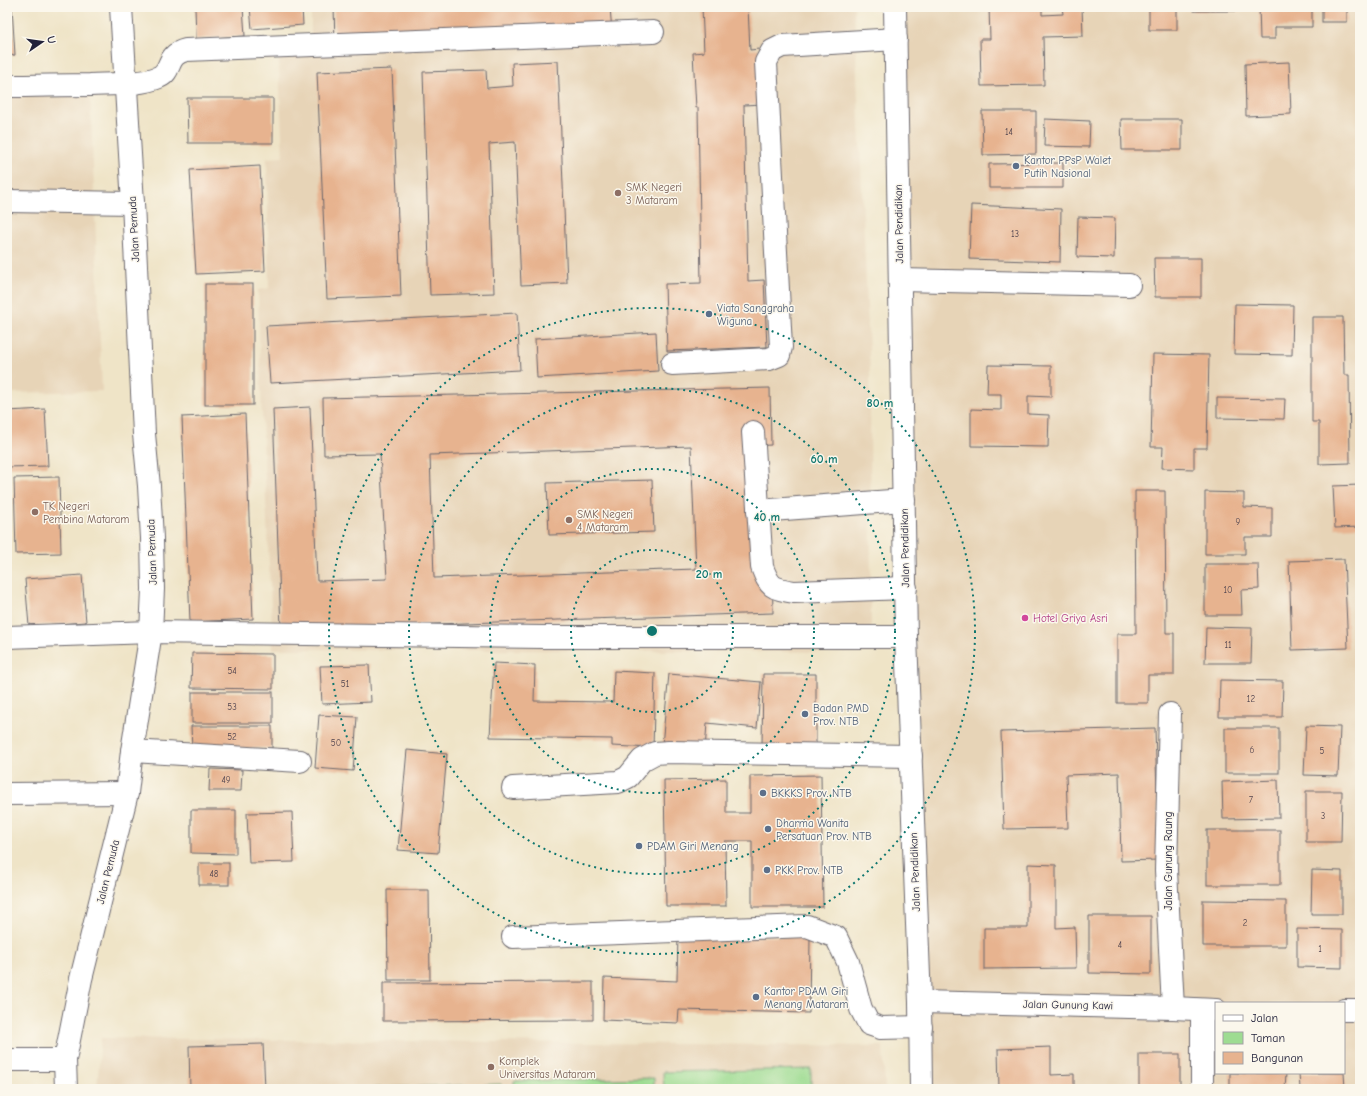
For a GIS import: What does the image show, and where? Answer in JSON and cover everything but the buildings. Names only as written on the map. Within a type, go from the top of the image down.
[{"type":"street","name":"Jalan Pemuda","points":[[66,1089],[65,1060],[81,979],[127,793],[132,751],[151,632],[153,590],[152,538],[144,434],[133,203],[121,7]]},
{"type":"street","name":"Jalan Pendidikan","points":[[895,7],[906,638],[921,1026],[921,1089]]},
{"type":"street","points":[[7,86],[125,84],[160,77],[165,74],[173,56],[178,52],[186,50],[653,32]]},
{"type":"street","points":[[672,364],[769,360],[779,355],[781,347],[766,62],[772,52],[782,46],[896,39]]},
{"type":"street","points":[[7,202],[133,203]]},
{"type":"street","points":[[900,280],[1129,285]]},
{"type":"street","points":[[753,432],[762,567],[768,582],[777,589],[794,592],[906,588]]},
{"type":"street","points":[[758,511],[904,500]]},
{"type":"street","points":[[7,637],[151,632],[543,637],[906,638]]},
{"type":"street","name":"Jalan Gunung Raung","points":[[1170,714],[1166,870],[1173,1008]]},
{"type":"street","points":[[132,751],[300,761]]},
{"type":"street","points":[[513,788],[618,782],[628,777],[642,760],[655,753],[911,756]]},
{"type":"street","points":[[7,794],[127,793]]},
{"type":"street","points":[[513,937],[807,926],[836,937],[848,962],[861,1009],[869,1024],[880,1028],[921,1026]]},
{"type":"street","name":"Jalan Gunung Kawi","points":[[920,1002],[1209,1010]]},
{"type":"street","points":[[1202,1089],[1209,1010]]},
{"type":"street","points":[[1345,1010],[1360,1010]]},
{"type":"street","points":[[7,1060],[65,1060]]},
{"type":"shaded area","points":[[311,7],[854,7],[870,374],[871,652],[273,649],[261,392],[258,290],[269,288],[267,158],[283,157],[278,43],[311,40]]},
{"type":"shaded area","points":[[899,7],[1360,7],[1360,1089],[928,1089]]},
{"type":"shaded area","points":[[7,90],[90,90],[102,391],[7,393]]},
{"type":"shaded area","name":"Komplek Universitas Mataram","points":[[101,1038],[883,1046],[885,1089],[97,1089]]},
{"type":"green space","points":[[811,1069],[811,1089],[664,1089],[663,1072]]},
{"type":"green space","points":[[654,1078],[654,1089],[514,1089],[514,1081]]},
{"type":"green space","points":[[501,1084],[502,1089],[371,1089],[371,1088]]},
{"type":"place","name":"Kantor PPsP Walet Putih Nasional","points":[[1016,166]]},
{"type":"place","name":"SMK Negeri 3 Mataram","points":[[618,193]]},
{"type":"place","name":"Viata Sanggraha Wiguna","points":[[709,314]]},
{"type":"place","name":"TK Negeri Pembina Mataram","points":[[35,512]]},
{"type":"place","name":"SMK Negeri 4 Mataram","points":[[569,520]]},
{"type":"place","name":"Hotel Griya Asri","points":[[1025,618]]},
{"type":"place","name":"Badan PMD Prov. NTB","points":[[805,714]]},
{"type":"place","name":"BKKKS Prov. NTB","points":[[763,793]]},
{"type":"place","name":"Dharma Wanita Persatuan Prov. NTB","points":[[768,829]]},
{"type":"place","name":"PDAM Giri Menang","points":[[639,846]]},
{"type":"place","name":"PKK Prov. NTB","points":[[767,870]]},
{"type":"place","name":"Kantor PDAM Giri Menang Mataram","points":[[756,997]]},
{"type":"place","name":"Komplek Universitas Mataram","points":[[491,1067]]}]
